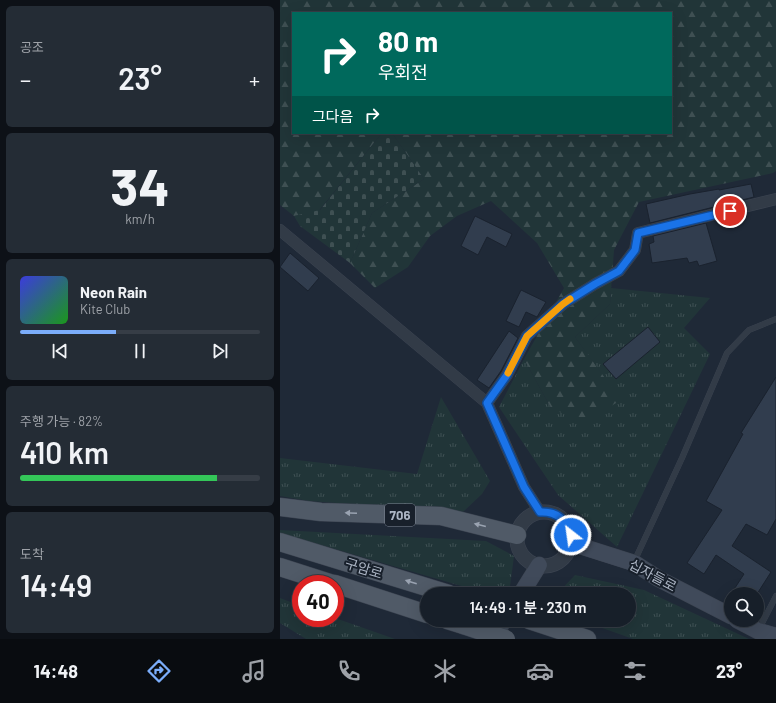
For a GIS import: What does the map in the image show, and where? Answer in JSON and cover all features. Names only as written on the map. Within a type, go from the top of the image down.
[{"type":"main road","name":"706","points":[[280,507],[320,512],[442,516],[518,535]]},
{"type":"main road","name":"구암로","points":[[280,542],[426,587]]},
{"type":"main road","name":"십자들로","points":[[571,543],[634,563],[659,579],[724,612]]},
{"type":"main road","points":[[526,587],[539,566]]},
{"type":"main road","name":"구암로","points":[[280,567],[305,575]]},
{"type":"main road","name":"구암로","points":[[344,587],[420,612]]},
{"type":"main road","points":[[468,627],[506,639]]},
{"type":"main road","points":[[492,639],[500,627]]},
{"type":"main road","points":[[550,627],[587,639]]},
{"type":"main road","points":[[751,627],[758,631],[776,636]]},
{"type":"street","points":[[487,403],[507,375],[527,336],[563,304],[619,271],[635,250],[638,233],[776,199]]},
{"type":"street","points":[[280,230],[487,403],[524,487],[540,512]]},
{"type":"street","points":[[540,512],[548,512],[556,514],[564,519],[569,526],[571,543],[568,552],[563,558],[548,566],[539,566],[525,558],[520,551],[518,535],[520,527],[525,520],[540,512]]},
{"type":"lane","points":[[634,563],[682,458],[727,353],[749,330],[776,319]]},
{"type":"lane","points":[[758,631],[776,596]]},
{"type":"green space","points":[[280,0],[776,0],[776,171],[773,173],[639,202],[614,250],[610,304],[575,337],[621,400],[583,423],[551,408],[524,359],[564,288],[537,243],[491,201],[457,216],[430,236],[408,267],[375,288],[350,263],[372,213],[424,179],[393,134],[672,134],[672,12],[292,12],[292,134],[381,134],[317,213],[294,216],[280,205]]},
{"type":"green space","points":[[381,134],[393,134],[424,179],[372,213],[350,263],[300,226],[294,216],[320,210]]},
{"type":"green space","points":[[611,288],[710,298],[684,328],[710,354],[617,547],[558,495],[499,407],[524,359],[551,408],[620,400],[575,337],[610,304]]},
{"type":"green space","points":[[441,397],[490,481],[482,494],[463,512],[309,501],[280,496],[280,458],[417,474]]},
{"type":"green space","points":[[280,530],[486,541],[514,556],[510,587],[465,587],[280,533]]},
{"type":"green space","points":[[575,575],[630,587],[564,587]]},
{"type":"green space","points":[[636,588],[644,590],[749,639],[633,639],[600,627],[636,627]]},
{"type":"green space","points":[[280,598],[292,603],[292,627],[344,627],[344,621],[395,639],[306,639],[280,623]]},
{"type":"building","points":[[751,184],[754,197],[650,223],[646,204],[690,194]]},
{"type":"building","points":[[475,216],[512,234],[506,247],[487,237],[478,255],[461,246]]},
{"type":"building","points":[[706,223],[717,261],[699,266],[697,261],[689,263],[687,258],[652,263],[649,244],[654,242],[653,236]]},
{"type":"building","points":[[290,253],[319,278],[308,291],[280,267]]},
{"type":"building","points":[[521,290],[546,302],[537,317],[526,312],[519,327],[506,321]]},
{"type":"building","points":[[648,327],[660,342],[616,379],[603,364]]},
{"type":"building","points":[[509,331],[518,338],[501,371],[489,388],[477,380]]},
{"type":"building","points":[[776,377],[776,519],[767,535],[746,524],[732,546],[771,572],[761,587],[736,587],[744,574],[716,555],[704,574],[687,563],[722,510],[706,501],[743,434],[741,433]]},
{"type":"slow traffic","points":[[508,373],[527,336],[570,299]]},
{"type":"route","points":[[571,535],[569,526],[564,519],[556,514],[540,512],[524,487],[487,403],[507,375],[527,336],[563,304],[619,271],[635,250],[638,233],[730,211]]}]
